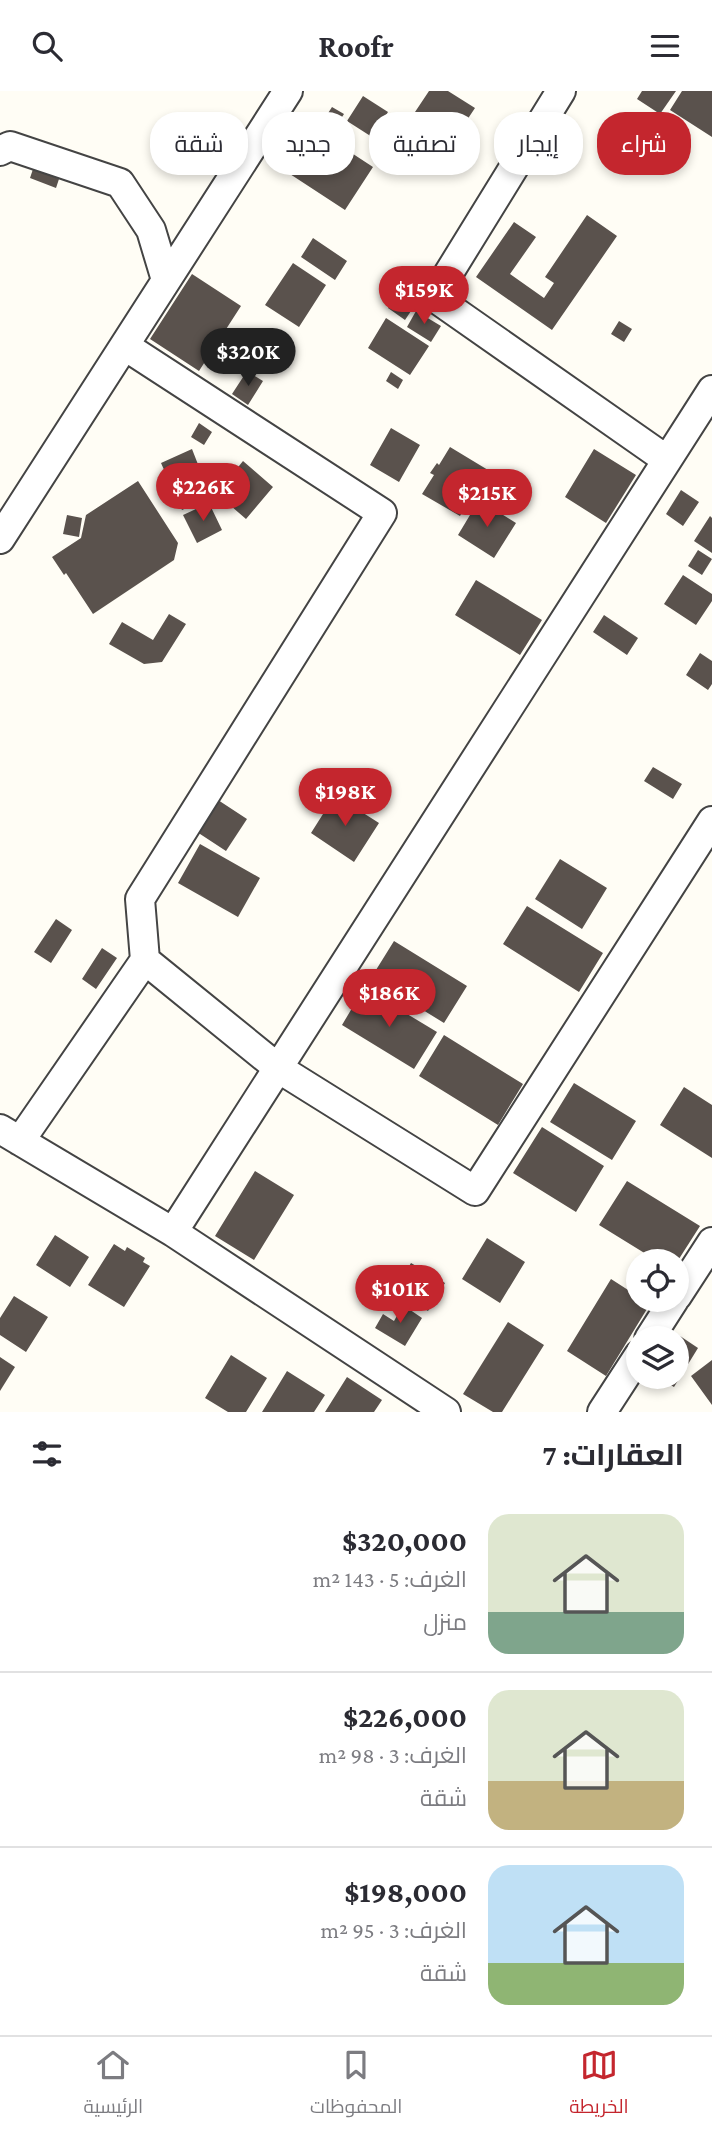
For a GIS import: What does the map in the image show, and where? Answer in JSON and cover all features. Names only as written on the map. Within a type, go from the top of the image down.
[{"type":"street","points":[[0,539],[288,91]]},
{"type":"street","points":[[561,91],[434,297],[667,460]]},
{"type":"street","points":[[0,151],[10,146],[120,183],[151,229],[166,280]]},
{"type":"street","points":[[125,346],[382,513],[140,899],[145,960],[10,1135],[173,1232],[446,1412]]},
{"type":"street","points":[[173,1232],[712,390]]},
{"type":"street","points":[[145,960],[278,1068],[475,1191],[712,821]]},
{"type":"street","points":[[689,1277],[712,1242]]},
{"type":"street","points":[[602,1412],[626,1375]]},
{"type":"building","points":[[429,91],[448,91],[475,108],[472,112],[415,112]]},
{"type":"building","points":[[642,91],[676,91],[661,112],[637,99]]},
{"type":"building","points":[[682,91],[712,91],[712,137],[691,124],[691,112],[670,110]]},
{"type":"building","points":[[363,96],[388,112],[369,112],[369,135],[355,126],[355,112],[353,112]]},
{"type":"building","points":[[355,155],[369,164],[369,173],[345,210],[291,175],[355,175]]},
{"type":"building","points":[[33,169],[59,179],[56,188],[30,178]]},
{"type":"building","points":[[587,215],[617,236],[552,330],[476,277],[514,222],[536,237],[510,274],[544,298],[554,283],[545,277]]},
{"type":"building","points":[[313,238],[347,261],[335,280],[301,257]]},
{"type":"building","points":[[293,263],[326,285],[299,327],[265,305]]},
{"type":"building","points":[[192,274],[241,306],[199,371],[150,339]]},
{"type":"building","points":[[395,297],[413,308],[405,320],[388,308]]},
{"type":"building","points":[[416,311],[441,326],[431,342],[407,327]]},
{"type":"building","points":[[386,318],[429,346],[410,375],[368,348]]},
{"type":"building","points":[[619,321],[632,329],[624,342],[611,334]]},
{"type":"building","points":[[247,371],[263,381],[248,405],[232,394]]},
{"type":"building","points":[[391,372],[403,380],[398,389],[386,381]]},
{"type":"building","points":[[199,423],[212,432],[204,445],[191,437]]},
{"type":"building","points":[[391,428],[420,445],[399,482],[370,465]]},
{"type":"building","points":[[450,447],[488,470],[460,516],[422,494],[434,475],[430,473],[437,463],[439,465]]},
{"type":"building","points":[[192,449],[199,467],[207,468],[208,476],[205,479],[212,496],[182,510],[161,463]]},
{"type":"building","points":[[594,449],[636,475],[606,523],[565,497]]},
{"type":"building","points":[[243,461],[273,487],[246,519],[224,500],[230,492],[223,486]]},
{"type":"building","points":[[138,481],[178,543],[174,560],[93,614],[52,557],[81,538],[86,515]]},
{"type":"building","points":[[681,490],[699,502],[683,526],[666,514]]},
{"type":"building","points":[[479,500],[516,523],[494,558],[458,535]]},
{"type":"building","points":[[209,503],[222,530],[197,543],[183,515]]},
{"type":"building","points":[[67,515],[82,518],[79,537],[63,534]]},
{"type":"building","points":[[710,516],[712,518],[712,553],[694,541]]},
{"type":"building","points":[[698,550],[712,559],[702,575],[688,566]]},
{"type":"building","points":[[683,575],[712,594],[712,601],[696,625],[664,604]]},
{"type":"building","points":[[476,580],[542,620],[520,655],[455,615]]},
{"type":"building","points":[[169,614],[186,624],[162,662],[144,664],[109,644],[122,622],[153,640]]},
{"type":"building","points":[[604,615],[638,638],[627,655],[593,632]]},
{"type":"building","points":[[700,653],[712,661],[712,684],[708,690],[686,675]]},
{"type":"building","points":[[653,767],[682,784],[673,799],[644,781]]},
{"type":"building","points":[[335,795],[379,823],[354,862],[311,833]]},
{"type":"building","points":[[218,800],[247,819],[226,851],[197,832]]},
{"type":"building","points":[[200,844],[260,878],[238,917],[178,883]]},
{"type":"building","points":[[560,859],[607,888],[582,929],[535,899]]},
{"type":"building","points":[[527,906],[603,953],[579,992],[503,944]]},
{"type":"building","points":[[56,919],[72,930],[51,963],[34,952]]},
{"type":"building","points":[[394,941],[467,986],[444,1023],[371,978]]},
{"type":"building","points":[[102,948],[117,958],[96,989],[82,979]]},
{"type":"building","points":[[364,988],[437,1032],[414,1069],[342,1025]]},
{"type":"building","points":[[444,1035],[523,1084],[498,1125],[419,1076]]},
{"type":"building","points":[[574,1083],[636,1121],[612,1160],[550,1122]]},
{"type":"building","points":[[684,1087],[712,1105],[712,1158],[660,1125]]},
{"type":"building","points":[[542,1127],[604,1166],[576,1212],[513,1173]]},
{"type":"building","points":[[255,1171],[294,1195],[254,1260],[215,1236]]},
{"type":"building","points":[[627,1181],[700,1226],[685,1249],[638,1249],[599,1225]]},
{"type":"building","points":[[55,1235],[89,1257],[70,1287],[36,1265]]},
{"type":"building","points":[[487,1238],[525,1262],[500,1303],[462,1279]]},
{"type":"building","points":[[114,1244],[125,1251],[127,1247],[145,1258],[143,1262],[150,1266],[124,1307],[88,1285]]},
{"type":"building","points":[[411,1263],[445,1283],[428,1311],[394,1291]]},
{"type":"building","points":[[611,1279],[626,1289],[626,1312],[645,1312],[637,1326],[626,1326],[626,1343],[606,1376],[567,1351]]},
{"type":"building","points":[[14,1296],[48,1317],[26,1352],[0,1335],[0,1318]]},
{"type":"building","points":[[403,1305],[422,1318],[405,1346],[375,1328],[383,1314],[394,1321]]},
{"type":"building","points":[[508,1322],[544,1345],[502,1412],[493,1412],[463,1394]]},
{"type":"building","points":[[689,1342],[698,1348],[689,1363]]},
{"type":"building","points":[[231,1355],[267,1378],[246,1412],[228,1412],[205,1398]]},
{"type":"building","points":[[0,1357],[15,1367],[0,1391]]},
{"type":"building","points":[[712,1360],[712,1405],[691,1376]]},
{"type":"building","points":[[287,1371],[325,1395],[314,1412],[262,1412]]},
{"type":"building","points":[[347,1377],[382,1400],[374,1412],[325,1412]]}]
